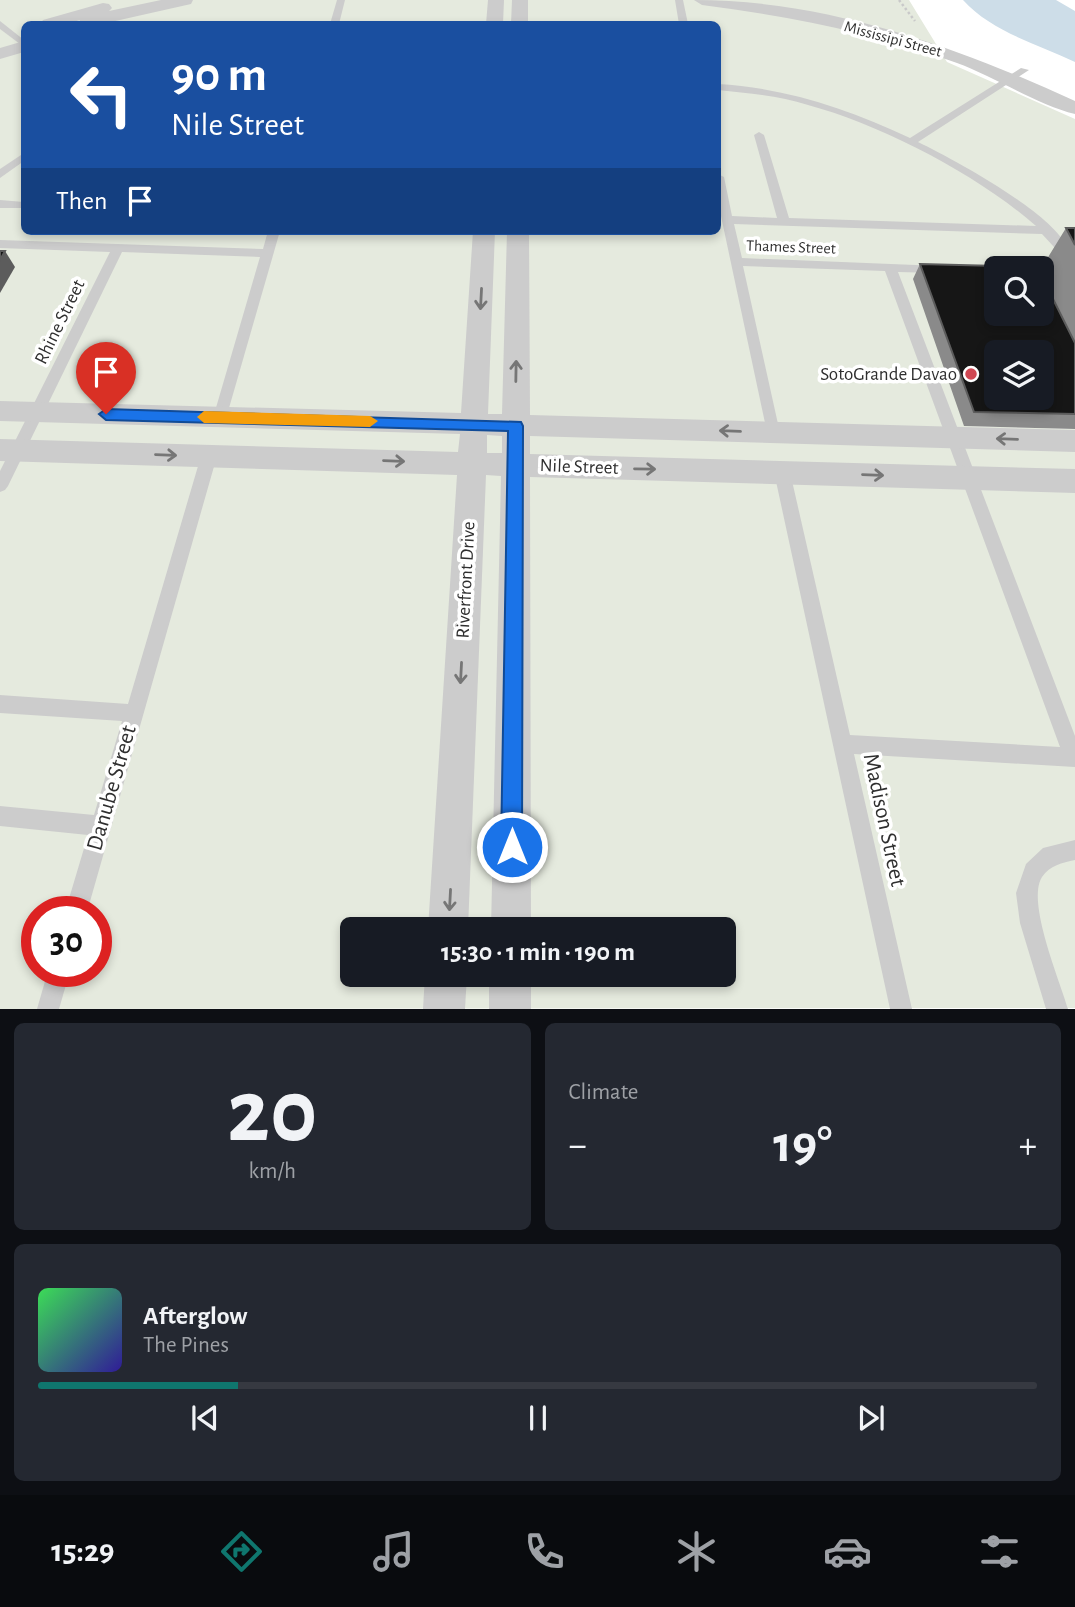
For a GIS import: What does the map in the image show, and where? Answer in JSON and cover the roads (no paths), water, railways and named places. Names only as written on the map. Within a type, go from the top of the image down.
[{"type":"street","points":[[61,21],[138,0]]},
{"type":"street","points":[[96,21],[185,0]]},
{"type":"street","points":[[495,21],[496,0]]},
{"type":"street","points":[[520,0],[520,21]]},
{"type":"street","name":"Mississipi Street","points":[[702,0],[745,5],[876,33],[1075,93]]},
{"type":"street","name":"Mississipi Street","points":[[778,0],[924,33],[1017,75],[1075,108]]},
{"type":"street","points":[[0,54],[18,40]]},
{"type":"street","name":"Riverfront Drive","points":[[449,917],[484,235]]},
{"type":"street","points":[[511,917],[518,235]]},
{"type":"street","name":"Nile Street","points":[[0,411],[1075,441]]},
{"type":"street","name":"Nile Street","points":[[9,451],[1075,481]]},
{"type":"street","points":[[444,1009],[445,987]]},
{"type":"street","points":[[510,987],[510,1009]]},
{"type":"lane","points":[[335,21],[341,0]]},
{"type":"lane","points":[[678,0],[683,21]]},
{"type":"lane","points":[[0,24],[18,40]]},
{"type":"lane","points":[[913,141],[1017,75]]},
{"type":"lane","points":[[721,87],[785,95],[828,107],[913,141],[991,186],[1048,230],[1068,260],[1066,268],[1054,270]]},
{"type":"lane","points":[[759,135],[784,221]]},
{"type":"lane","points":[[0,175],[21,158]]},
{"type":"lane","name":"Thames Street","points":[[721,191],[736,262],[956,270]]},
{"type":"lane","points":[[0,204],[21,205]]},
{"type":"lane","points":[[727,220],[1048,230]]},
{"type":"lane","points":[[220,418],[273,235]]},
{"type":"lane","points":[[0,244],[268,253]]},
{"type":"lane","name":"Rhine Street","points":[[9,451],[36,412],[118,248]]},
{"type":"lane","points":[[736,262],[773,433]]},
{"type":"lane","points":[[890,268],[954,438]]},
{"type":"lane","name":"Madison Street","points":[[901,1009],[842,744],[1074,757],[954,438]]},
{"type":"lane","points":[[0,486],[9,451]]},
{"type":"lane","points":[[134,713],[209,456]]},
{"type":"lane","points":[[782,472],[842,744]]},
{"type":"lane","name":"Danube Street","points":[[0,704],[134,713],[81,896]]},
{"type":"lane","points":[[0,816],[101,826]]},
{"type":"lane","points":[[1057,1009],[1031,923],[1026,893],[1034,871],[1050,855],[1075,850]]},
{"type":"lane","points":[[48,1009],[54,987]]},
{"type":"place","name":"SotoGrande Davao","points":[[971,374]]}]
